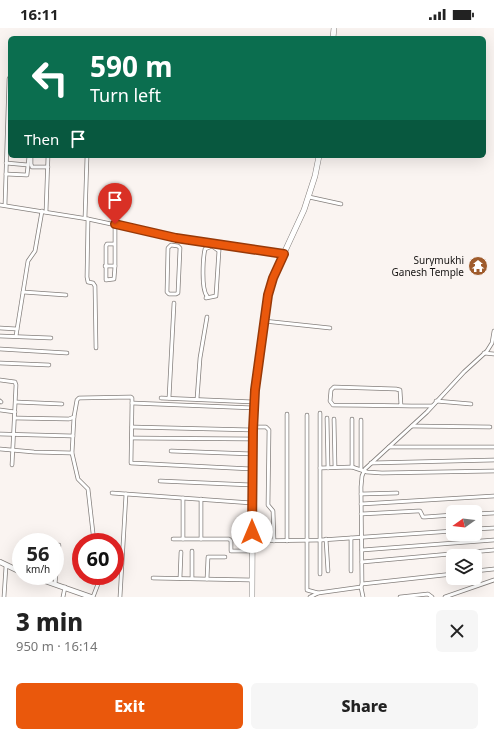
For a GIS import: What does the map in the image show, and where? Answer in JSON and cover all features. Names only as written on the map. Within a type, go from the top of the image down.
[{"type":"main road","points":[[252,597],[252,439],[254,402],[264,321],[268,295],[273,278],[301,219],[309,197],[319,158]]},
{"type":"main road","points":[[0,562],[12,568]]},
{"type":"main road","points":[[58,585],[92,597]]},
{"type":"street","points":[[5,206],[6,163],[8,152]]},
{"type":"street","points":[[6,174],[27,176],[30,158]]},
{"type":"street","points":[[30,158],[32,166],[48,167]]},
{"type":"street","points":[[16,336],[28,261],[36,251],[44,212],[48,158]]},
{"type":"street","points":[[87,158],[87,277],[88,282],[93,283],[95,286],[96,348]]},
{"type":"street","points":[[6,163],[28,165]]},
{"type":"street","points":[[309,197],[341,204]]},
{"type":"street","points":[[0,205],[87,218],[175,237],[284,254]]},
{"type":"street","points":[[114,244],[106,245],[105,280],[112,280],[116,266],[114,244],[115,224]]},
{"type":"street","points":[[174,245],[175,237]]},
{"type":"street","points":[[218,251],[213,246],[205,249],[204,273],[206,298],[216,297],[219,244]]},
{"type":"street","points":[[174,245],[180,248],[178,293],[169,294],[167,290],[168,248],[169,246],[174,245]]},
{"type":"street","points":[[105,266],[116,266]]},
{"type":"street","points":[[23,292],[66,295]]},
{"type":"street","points":[[169,398],[174,303]]},
{"type":"street","points":[[197,399],[200,358],[206,317]]},
{"type":"street","points":[[264,321],[330,328]]},
{"type":"street","points":[[0,328],[17,329]]},
{"type":"street","points":[[362,470],[372,463],[412,426],[490,347],[493,343],[494,331]]},
{"type":"street","points":[[0,336],[51,338]]},
{"type":"street","points":[[0,349],[67,352]]},
{"type":"street","points":[[484,353],[494,354]]},
{"type":"street","points":[[0,363],[49,365]]},
{"type":"street","points":[[0,380],[15,382],[16,402],[12,465]]},
{"type":"street","points":[[401,406],[400,390],[396,389],[334,387],[331,390],[330,401],[333,405],[401,406],[432,406]]},
{"type":"street","points":[[92,533],[88,489],[78,479],[72,453],[74,417],[77,400],[79,398],[132,398],[132,438],[130,461],[133,464],[252,469]]},
{"type":"street","points":[[161,398],[254,402]]},
{"type":"street","points":[[16,402],[62,404]]},
{"type":"street","points":[[436,402],[471,404]]},
{"type":"street","points":[[132,404],[254,408]]},
{"type":"street","points":[[0,410],[15,412]]},
{"type":"street","points":[[287,414],[287,540]]},
{"type":"street","points":[[320,414],[320,574]]},
{"type":"street","points":[[307,415],[307,590],[318,593]]},
{"type":"street","points":[[15,418],[69,420],[74,417]]},
{"type":"street","points":[[327,418],[328,468]]},
{"type":"street","points":[[334,419],[335,468]]},
{"type":"street","points":[[352,419],[352,467]]},
{"type":"street","points":[[361,420],[363,597]]},
{"type":"street","points":[[412,426],[490,427]]},
{"type":"street","points":[[132,427],[266,427],[268,430],[268,505],[273,512],[274,541]]},
{"type":"street","points":[[0,434],[73,436]]},
{"type":"street","points":[[132,438],[252,439]]},
{"type":"street","points":[[389,447],[494,447]]},
{"type":"street","points":[[0,449],[72,453]]},
{"type":"street","points":[[171,451],[252,454]]},
{"type":"street","points":[[372,463],[494,460]]},
{"type":"street","points":[[320,468],[352,467],[371,473],[494,470]]},
{"type":"street","points":[[160,482],[252,486]]},
{"type":"street","points":[[112,493],[252,503]]},
{"type":"street","points":[[361,494],[396,493]]},
{"type":"street","points":[[120,597],[126,494]]},
{"type":"street","points":[[361,504],[494,496]]},
{"type":"street","points":[[183,498],[183,539]]},
{"type":"street","points":[[201,499],[201,539]]},
{"type":"street","points":[[361,514],[420,511],[423,517],[446,516]]},
{"type":"street","points":[[482,514],[494,513]]},
{"type":"street","points":[[482,529],[494,528]]},
{"type":"street","points":[[252,542],[321,540],[446,531]]},
{"type":"street","points":[[351,538],[351,571]]},
{"type":"street","points":[[173,539],[229,539],[231,551],[252,551]]},
{"type":"street","points":[[326,539],[328,571]]},
{"type":"street","points":[[362,550],[494,540]]},
{"type":"street","points":[[362,562],[494,550]]},
{"type":"street","points":[[180,578],[181,552]]},
{"type":"street","points":[[192,552],[192,578]]},
{"type":"street","points":[[207,579],[208,557],[225,557]]},
{"type":"street","points":[[4,597],[6,566]]},
{"type":"street","points":[[482,570],[494,569]]},
{"type":"street","points":[[310,597],[318,593],[446,575]]},
{"type":"street","points":[[153,578],[252,580]]},
{"type":"street","points":[[445,597],[494,580]]},
{"type":"street","points":[[92,597],[98,585]]},
{"type":"street","points":[[63,597],[64,587]]},
{"type":"street","points":[[400,597],[428,594],[432,597]]},
{"type":"place","name":"Surymukhi Ganesh Temple","points":[[478,266]]},
{"type":"route","points":[[115,224],[176,238],[284,254],[273,278],[268,295],[255,390],[253,411],[252,532]]}]
